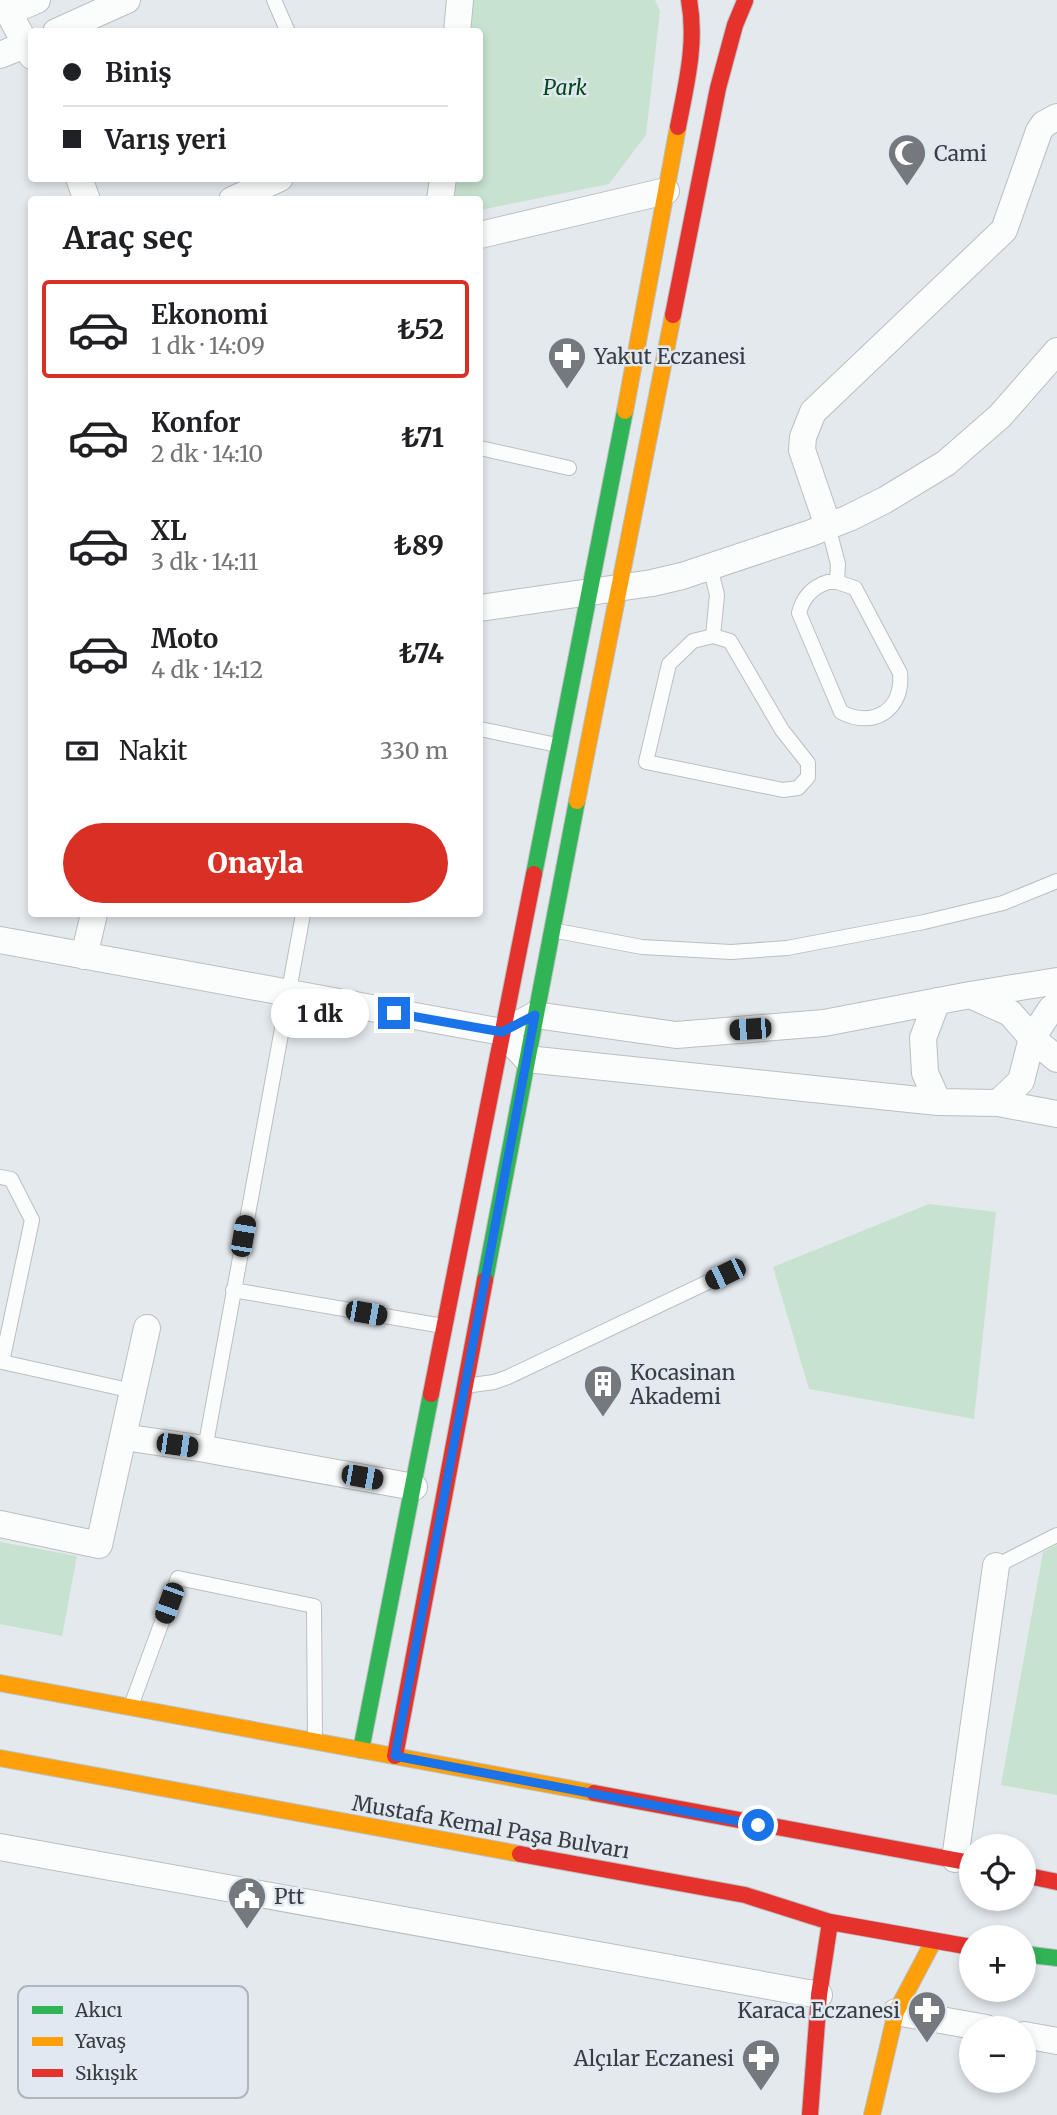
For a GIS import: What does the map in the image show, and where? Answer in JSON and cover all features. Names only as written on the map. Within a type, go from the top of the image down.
[{"type":"street","points":[[28,44],[6,6],[37,0]]},
{"type":"street","points":[[65,28],[127,0]]},
{"type":"street","points":[[457,28],[460,0]]},
{"type":"street","points":[[726,8],[745,0]]},
{"type":"street","points":[[395,1756],[618,589],[718,88],[735,25],[745,0]]},
{"type":"street","points":[[361,1750],[666,191],[691,57],[697,1]]},
{"type":"street","points":[[0,55],[28,48]]},
{"type":"street","points":[[828,526],[802,450],[803,437],[813,412],[1004,230],[1039,131],[1044,124],[1057,117]]},
{"type":"street","points":[[241,196],[271,182]]},
{"type":"street","points":[[483,234],[666,191]]},
{"type":"street","points":[[483,608],[652,583],[828,526],[885,500],[946,463],[1000,416],[1057,351]]},
{"type":"street","points":[[84,956],[93,917]]},
{"type":"street","points":[[0,940],[502,1032],[527,1059],[938,1102],[998,1103],[1057,1114]]},
{"type":"street","points":[[502,1032],[535,1015],[676,1035],[824,1023],[1057,981]]},
{"type":"street","points":[[970,995],[1010,1013],[1032,1038],[1057,1059]]},
{"type":"street","points":[[937,1001],[923,1038],[925,1073],[938,1102]]},
{"type":"street","points":[[998,1103],[1021,1081],[1032,1038],[1057,1004]]},
{"type":"street","points":[[0,1524],[99,1545],[147,1328]]},
{"type":"street","points":[[123,1437],[414,1487]]},
{"type":"street","points":[[966,1834],[996,1566]]},
{"type":"street","points":[[0,1683],[959,1860]]},
{"type":"street","name":"Mustafa Kemal Paşa Bulvarı","points":[[0,1758],[745,1895],[830,1922],[959,1945]]},
{"type":"street","points":[[0,1847],[819,1995]]},
{"type":"street","points":[[1036,1878],[1057,1882]]},
{"type":"street","points":[[810,2115],[819,1995],[830,1922]]},
{"type":"street","points":[[872,2115],[896,2012],[933,1942]]},
{"type":"street","points":[[1036,1955],[1057,1958]]},
{"type":"street","points":[[896,2012],[959,2023]]},
{"type":"street","points":[[1036,2037],[1057,2041]]},
{"type":"lane","points":[[274,0],[286,28]]},
{"type":"lane","points":[[483,450],[569,468]]},
{"type":"lane","points":[[828,526],[838,564],[837,582]]},
{"type":"lane","points":[[710,566],[717,595],[713,636]]},
{"type":"lane","points":[[837,582],[855,588],[900,673],[901,683],[895,702],[880,715],[870,719],[850,717],[841,712],[799,613],[805,597],[812,590],[819,585],[837,582]]},
{"type":"lane","points":[[713,636],[730,641],[782,730],[808,763],[808,777],[798,788],[783,790],[646,762],[669,664],[693,641],[713,636]]},
{"type":"lane","points":[[483,730],[558,745]]},
{"type":"lane","points":[[552,930],[642,947],[731,952],[787,948],[925,922],[1003,903],[1057,881]]},
{"type":"lane","points":[[205,1449],[302,917]]},
{"type":"lane","points":[[0,1177],[11,1179],[32,1220],[6,1316],[2,1362],[133,1391]]},
{"type":"lane","points":[[464,1386],[508,1377],[725,1274]]},
{"type":"lane","points":[[233,1290],[446,1326]]},
{"type":"lane","points":[[996,1566],[1057,1535]]},
{"type":"lane","points":[[131,1706],[178,1578],[314,1606],[315,1741]]},
{"type":"green space","name":"Park","points":[[464,0],[655,0],[660,11],[646,135],[609,184],[483,209],[483,196],[454,196],[455,182],[483,182],[483,28],[463,28]]},
{"type":"green space","points":[[929,1204],[996,1212],[974,1419],[809,1389],[773,1267]]},
{"type":"green space","points":[[0,1542],[77,1556],[62,1636],[0,1624]]},
{"type":"green space","points":[[1057,1545],[1057,1795],[1001,1785],[1043,1552]]},
{"type":"traffic: fast","points":[[534,874],[625,411]]},
{"type":"traffic: fast","points":[[485,1280],[577,801]]},
{"type":"traffic: fast","points":[[361,1750],[431,1394]]},
{"type":"traffic: fast","points":[[1036,1955],[1057,1958]]},
{"type":"traffic: slow","points":[[625,411],[678,127]]},
{"type":"traffic: slow","points":[[577,801],[673,315]]},
{"type":"traffic: slow","points":[[0,1683],[594,1793]]},
{"type":"traffic: slow","points":[[0,1758],[520,1854]]},
{"type":"traffic: slow","points":[[872,2115],[896,2012],[933,1942]]},
{"type":"traffic: jam","points":[[678,127],[691,48],[689,0]]},
{"type":"traffic: jam","points":[[673,315],[718,88],[735,25],[745,1]]},
{"type":"traffic: jam","points":[[431,1394],[534,874]]},
{"type":"traffic: jam","points":[[395,1756],[485,1280]]},
{"type":"traffic: jam","points":[[594,1793],[959,1861]]},
{"type":"traffic: jam","points":[[520,1854],[745,1895],[830,1922],[959,1945]]},
{"type":"traffic: jam","points":[[1036,1878],[1057,1882]]},
{"type":"traffic: jam","points":[[810,2115],[819,1995],[830,1922]]},
{"type":"place","name":"Cami","points":[[907,187]]},
{"type":"place","name":"Yakut Eczanesi","points":[[567,390]]},
{"type":"place","name":"Kocasinan Akademi","points":[[603,1418]]},
{"type":"place","name":"Ptt","points":[[247,1930]]},
{"type":"place","name":"Karaca Eczanesi","points":[[927,2044]]},
{"type":"place","name":"Alçılar Eczanesi","points":[[761,2092]]},
{"type":"route","points":[[394,1013],[502,1032],[535,1015],[395,1756],[758,1825]]}]
